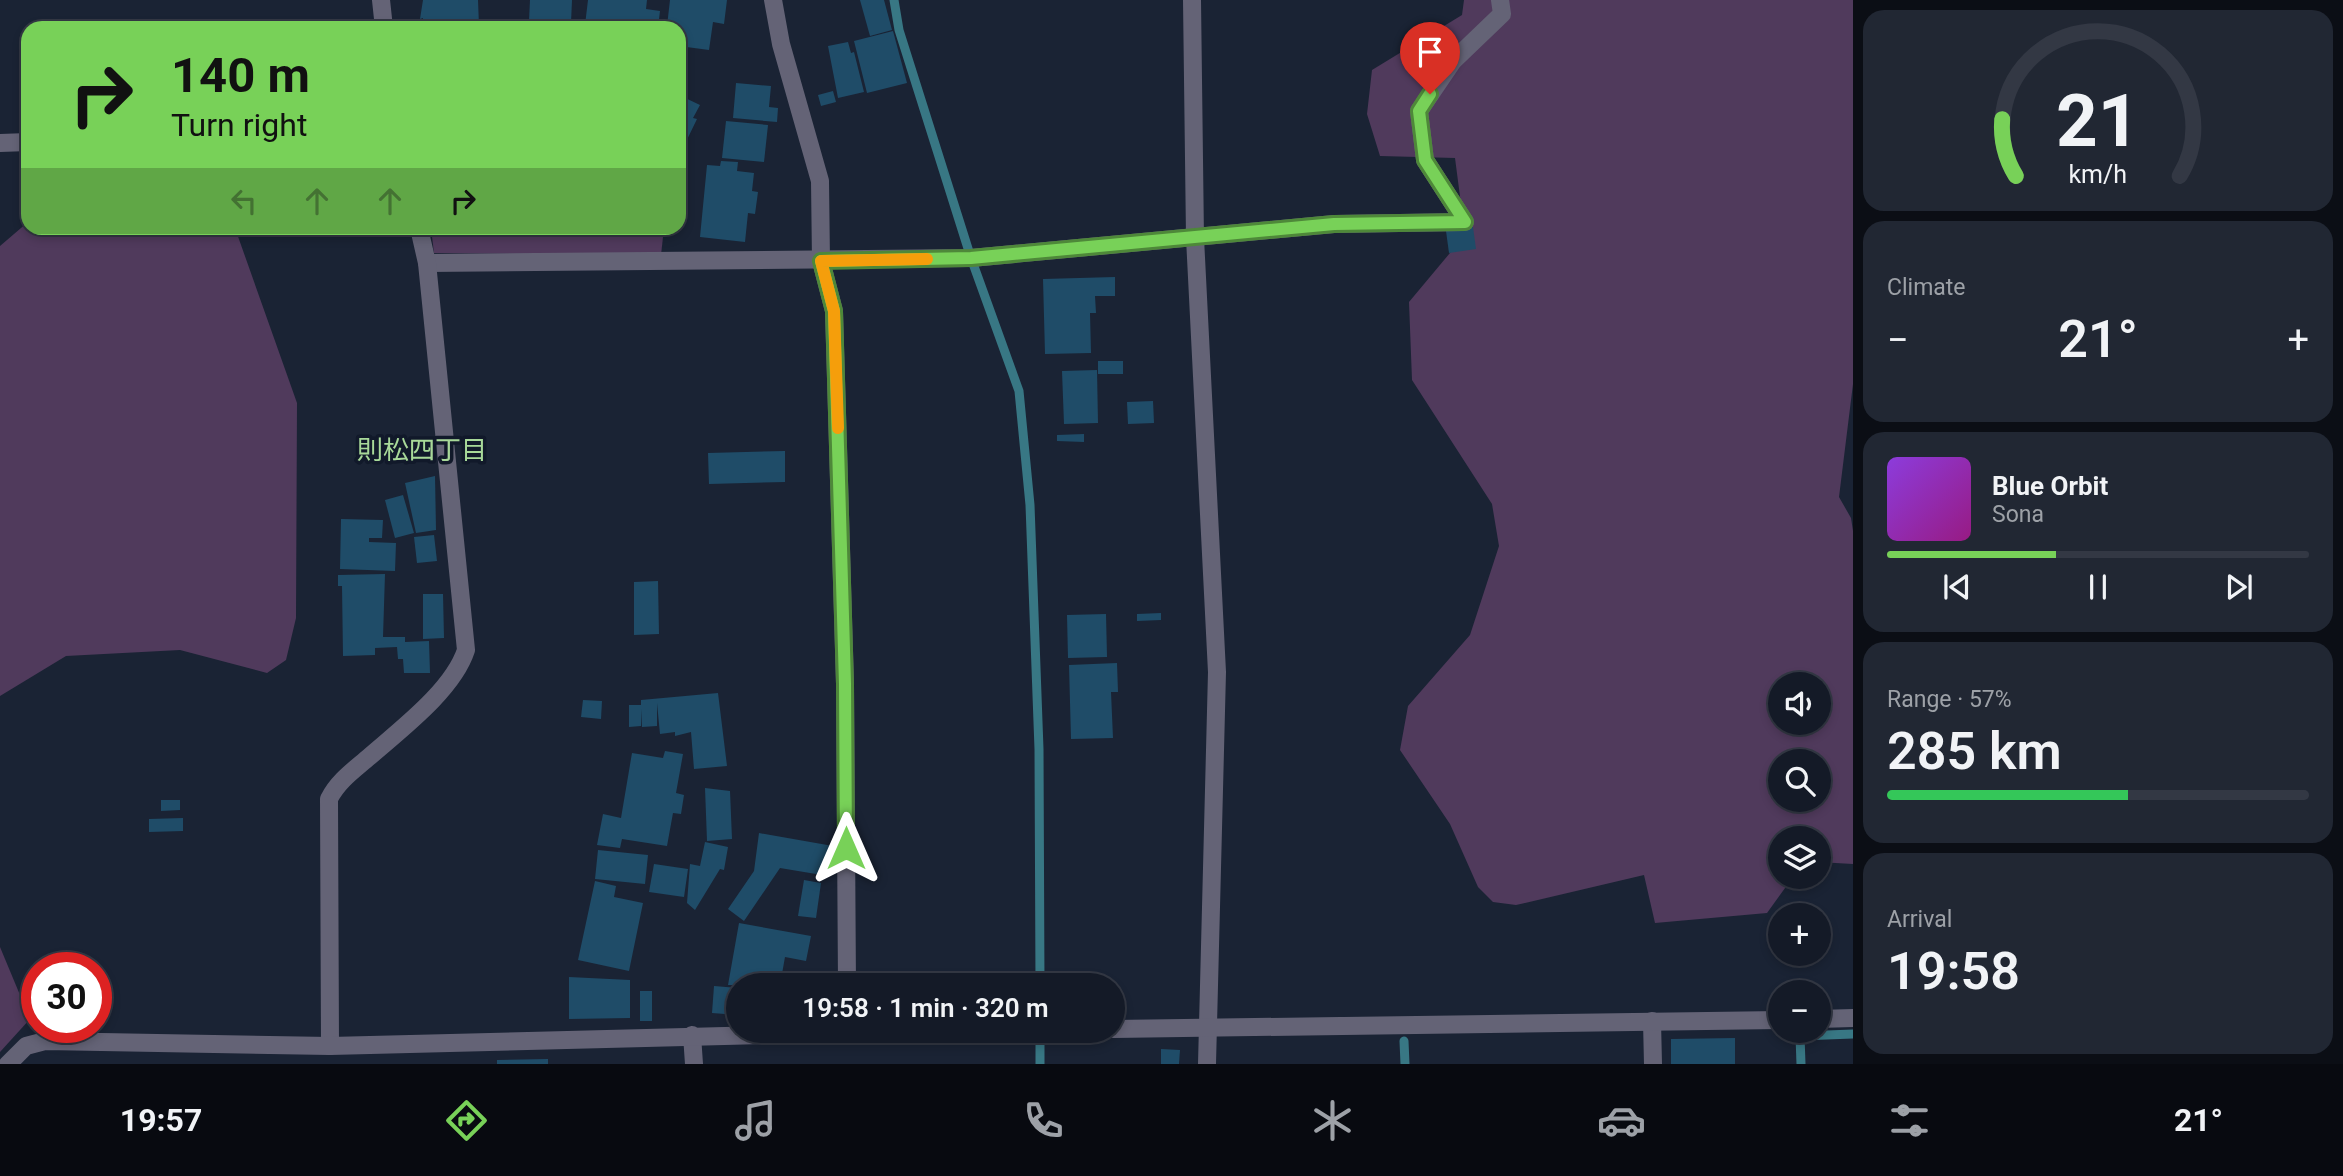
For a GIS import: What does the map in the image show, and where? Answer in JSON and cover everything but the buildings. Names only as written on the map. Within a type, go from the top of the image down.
[{"type":"street","points":[[381,0],[383,21]]},
{"type":"street","points":[[773,0],[781,44],[820,181],[821,261],[834,311],[845,684],[847,973]]},
{"type":"street","points":[[1192,0],[1195,239],[1217,672],[1207,1064]]},
{"type":"street","points":[[427,263],[971,258],[1334,224],[1465,222],[1425,160],[1419,111],[1453,61],[1502,14],[1500,0]]},
{"type":"street","points":[[0,142],[21,142]]},
{"type":"street","points":[[330,1046],[329,799],[344,778],[443,687],[461,663],[466,650],[427,263],[421,235]]},
{"type":"street","points":[[1831,1019],[1853,1018]]},
{"type":"street","points":[[1125,1029],[1768,1020]]},
{"type":"street","points":[[1652,1021],[1653,1064]]},
{"type":"street","points":[[8,1064],[26,1046],[45,1041],[330,1046],[726,1034]]},
{"type":"street","points":[[692,1035],[694,1064]]},
{"type":"shaded area","points":[[1464,0],[1853,0],[1853,384],[1839,497],[1851,518],[1853,531],[1853,864],[1831,863],[1831,826],[1768,826],[1768,889],[1784,889],[1774,903],[1768,903],[1767,913],[1655,923],[1644,875],[1516,905],[1493,902],[1478,887],[1450,824],[1400,750],[1408,706],[1470,635],[1499,546],[1492,504],[1412,380],[1409,302],[1465,235],[1455,158],[1380,156],[1367,114],[1372,70],[1462,15]]},
{"type":"shaded area","points":[[21,228],[21,235],[237,235],[297,403],[296,618],[286,660],[267,673],[180,650],[66,656],[0,696],[0,246]]},
{"type":"shaded area","points":[[432,235],[663,235],[661,255],[434,253]]},
{"type":"shaded area","points":[[0,947],[21,997],[21,1029],[0,1052]]},
{"type":"waterway","points":[[894,0],[899,30],[971,258],[1019,391],[1030,505],[1039,749],[1040,973]]},
{"type":"waterway","points":[[1801,1064],[1800,1036],[1853,1034]]},
{"type":"waterway","points":[[1404,1041],[1405,1064]]},
{"type":"waterway","points":[[1040,1043],[1040,1064]]},
{"type":"slow traffic","points":[[838,428],[834,311],[821,261],[927,259]]},
{"type":"district","name":"則松四丁目","points":[[422,450]]},
{"type":"route","points":[[846,848],[845,684],[834,311],[821,261],[971,258],[1334,224],[1465,222],[1425,160],[1419,111],[1430,94]]}]
